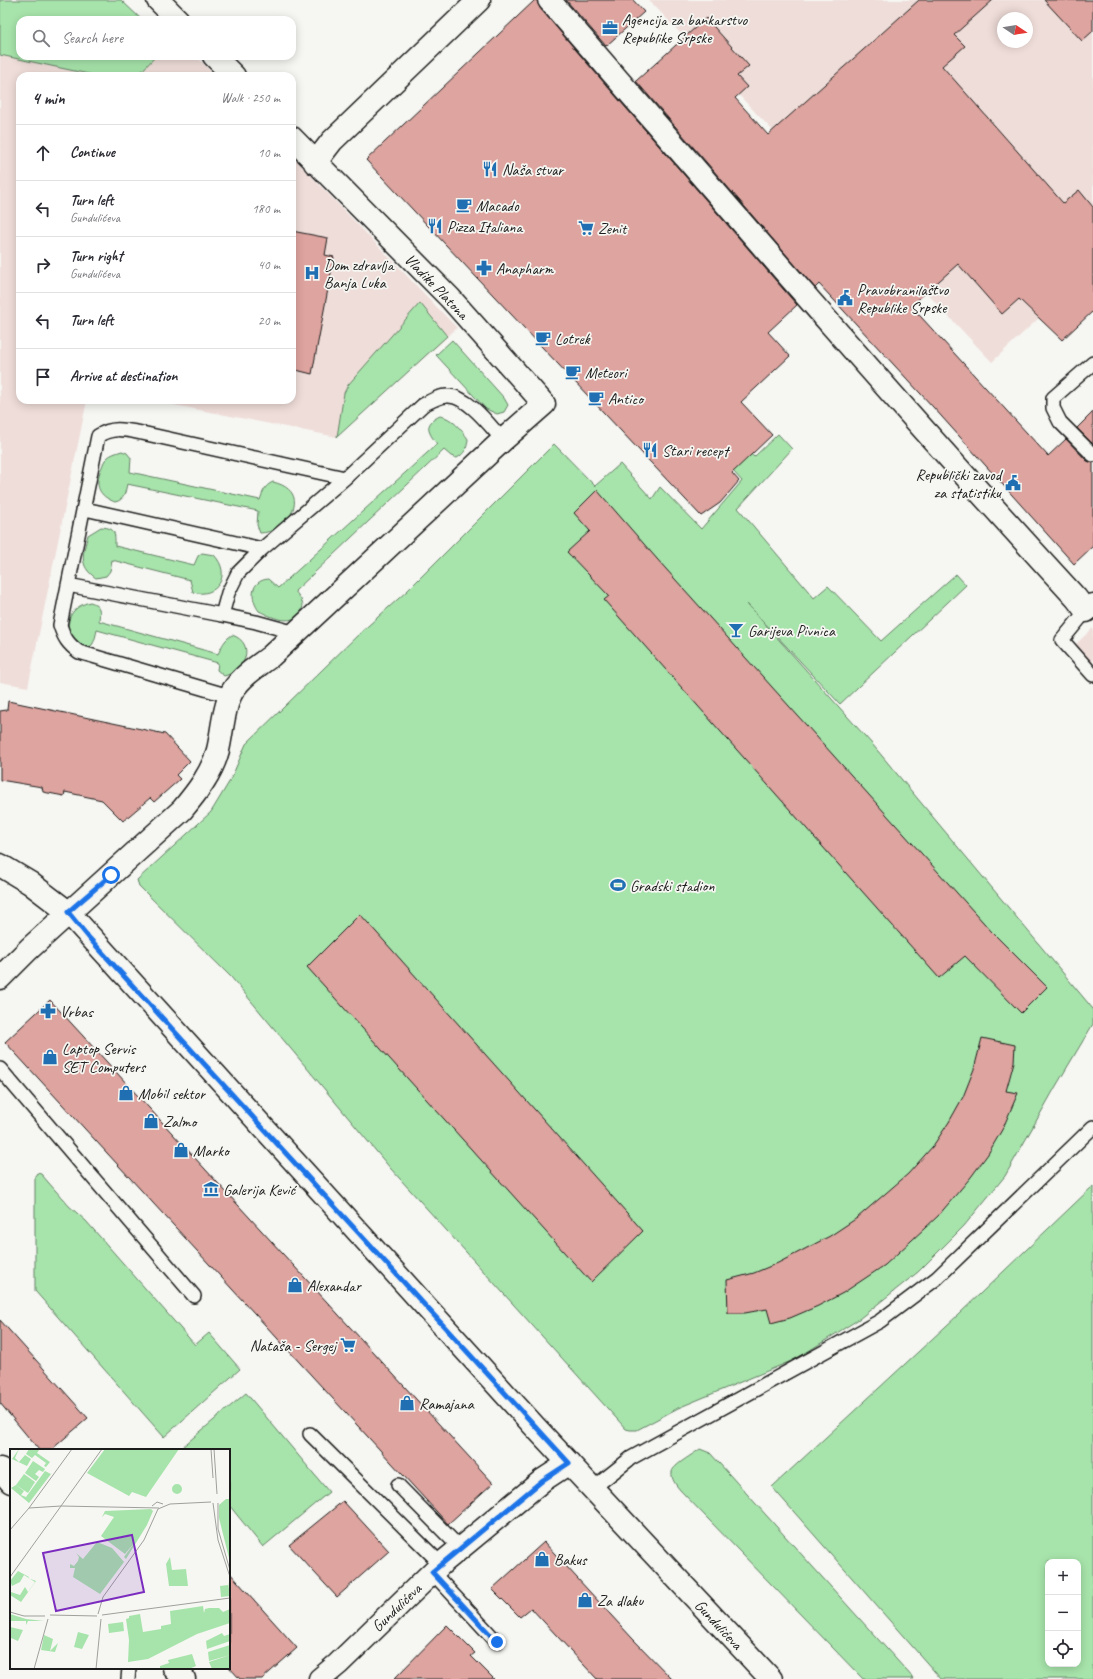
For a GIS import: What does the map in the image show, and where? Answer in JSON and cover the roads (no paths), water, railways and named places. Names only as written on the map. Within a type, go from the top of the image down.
[{"type":"street","points":[[158,0],[174,16]]},
{"type":"street","points":[[314,163],[332,141],[479,0]]},
{"type":"street","points":[[549,0],[938,447],[1076,598],[1089,608]]},
{"type":"street","points":[[218,60],[230,72]]},
{"type":"street","name":"Vladike Platona","points":[[296,143],[314,163],[450,298],[544,404],[504,440]]},
{"type":"street","points":[[0,978],[68,912],[167,823],[199,790],[212,767],[218,750],[229,696],[238,684],[271,656],[504,440]]},
{"type":"street","name":"Gundulićeva","points":[[0,865],[30,883],[68,912],[90,939],[592,1489],[771,1679]]},
{"type":"street","name":"Gundulićeva","points":[[320,1679],[338,1664],[437,1568],[460,1548],[543,1480],[569,1463]]},
{"type":"street","points":[[0,1469],[10,1481]]},
{"type":"street","points":[[175,1669],[184,1679]]},
{"type":"lane","points":[[1093,363],[1053,398],[1053,408],[1060,422],[1093,455]]},
{"type":"lane","points":[[222,615],[228,593],[238,573],[262,549],[345,478],[423,405],[437,398],[449,396],[461,399],[476,409],[504,440]]},
{"type":"lane","points":[[229,696],[79,652],[70,646],[64,637],[60,625],[85,508],[98,436],[106,431],[116,429],[142,433],[345,478]]},
{"type":"lane","points":[[85,508],[262,549]]},
{"type":"lane","points":[[68,585],[256,622],[296,633]]},
{"type":"lane","points":[[1089,608],[1062,640],[1093,675]]},
{"type":"lane","points":[[0,1069],[194,1296]]},
{"type":"lane","points":[[592,1489],[631,1458],[880,1321],[937,1278],[1093,1127]]},
{"type":"lane","points":[[310,1434],[437,1568],[497,1642]]},
{"type":"lane","points":[[398,1485],[460,1548]]},
{"type":"lane","points":[[128,1679],[129,1669]]},
{"type":"place","name":"Agencija za bankarstvo Republike Srpske","points":[[610,28]]},
{"type":"place","name":"Naša stvar","points":[[490,169]]},
{"type":"place","name":"Macado","points":[[464,205]]},
{"type":"place","name":"Pizza Italiana","points":[[435,226]]},
{"type":"place","name":"Zenit","points":[[586,228]]},
{"type":"place","name":"Anapharm","points":[[484,268]]},
{"type":"place","name":"Dom zdravlja Banja Luka","points":[[312,273]]},
{"type":"place","name":"Pravobranilaštvo Republike Srpske","points":[[845,298]]},
{"type":"place","name":"Lotrek","points":[[543,338]]},
{"type":"place","name":"Meteori","points":[[573,372]]},
{"type":"place","name":"Antico","points":[[596,398]]},
{"type":"place","name":"Stari recept","points":[[650,450]]},
{"type":"place","name":"Republički zavod za statistiku","points":[[1013,483]]},
{"type":"place","name":"Garijeva Pivnica","points":[[736,630]]},
{"type":"place","name":"Gradski stadion","points":[[618,885]]},
{"type":"place","name":"Vrbas","points":[[48,1011]]},
{"type":"place","name":"Laptop Servis SET Computers","points":[[50,1057]]},
{"type":"place","name":"Mobil sektor","points":[[126,1093]]},
{"type":"place","name":"Zalmo","points":[[151,1121]]},
{"type":"place","name":"Marko","points":[[181,1150]]},
{"type":"place","name":"Galerija Kević","points":[[211,1189]]},
{"type":"place","name":"Alexandar","points":[[295,1285]]},
{"type":"place","name":"Nataša - Sergej","points":[[348,1345]]},
{"type":"place","name":"Ramajana","points":[[407,1403]]},
{"type":"place","name":"Bakus","points":[[542,1559]]},
{"type":"place","name":"Za dlaku","points":[[585,1600]]}]
